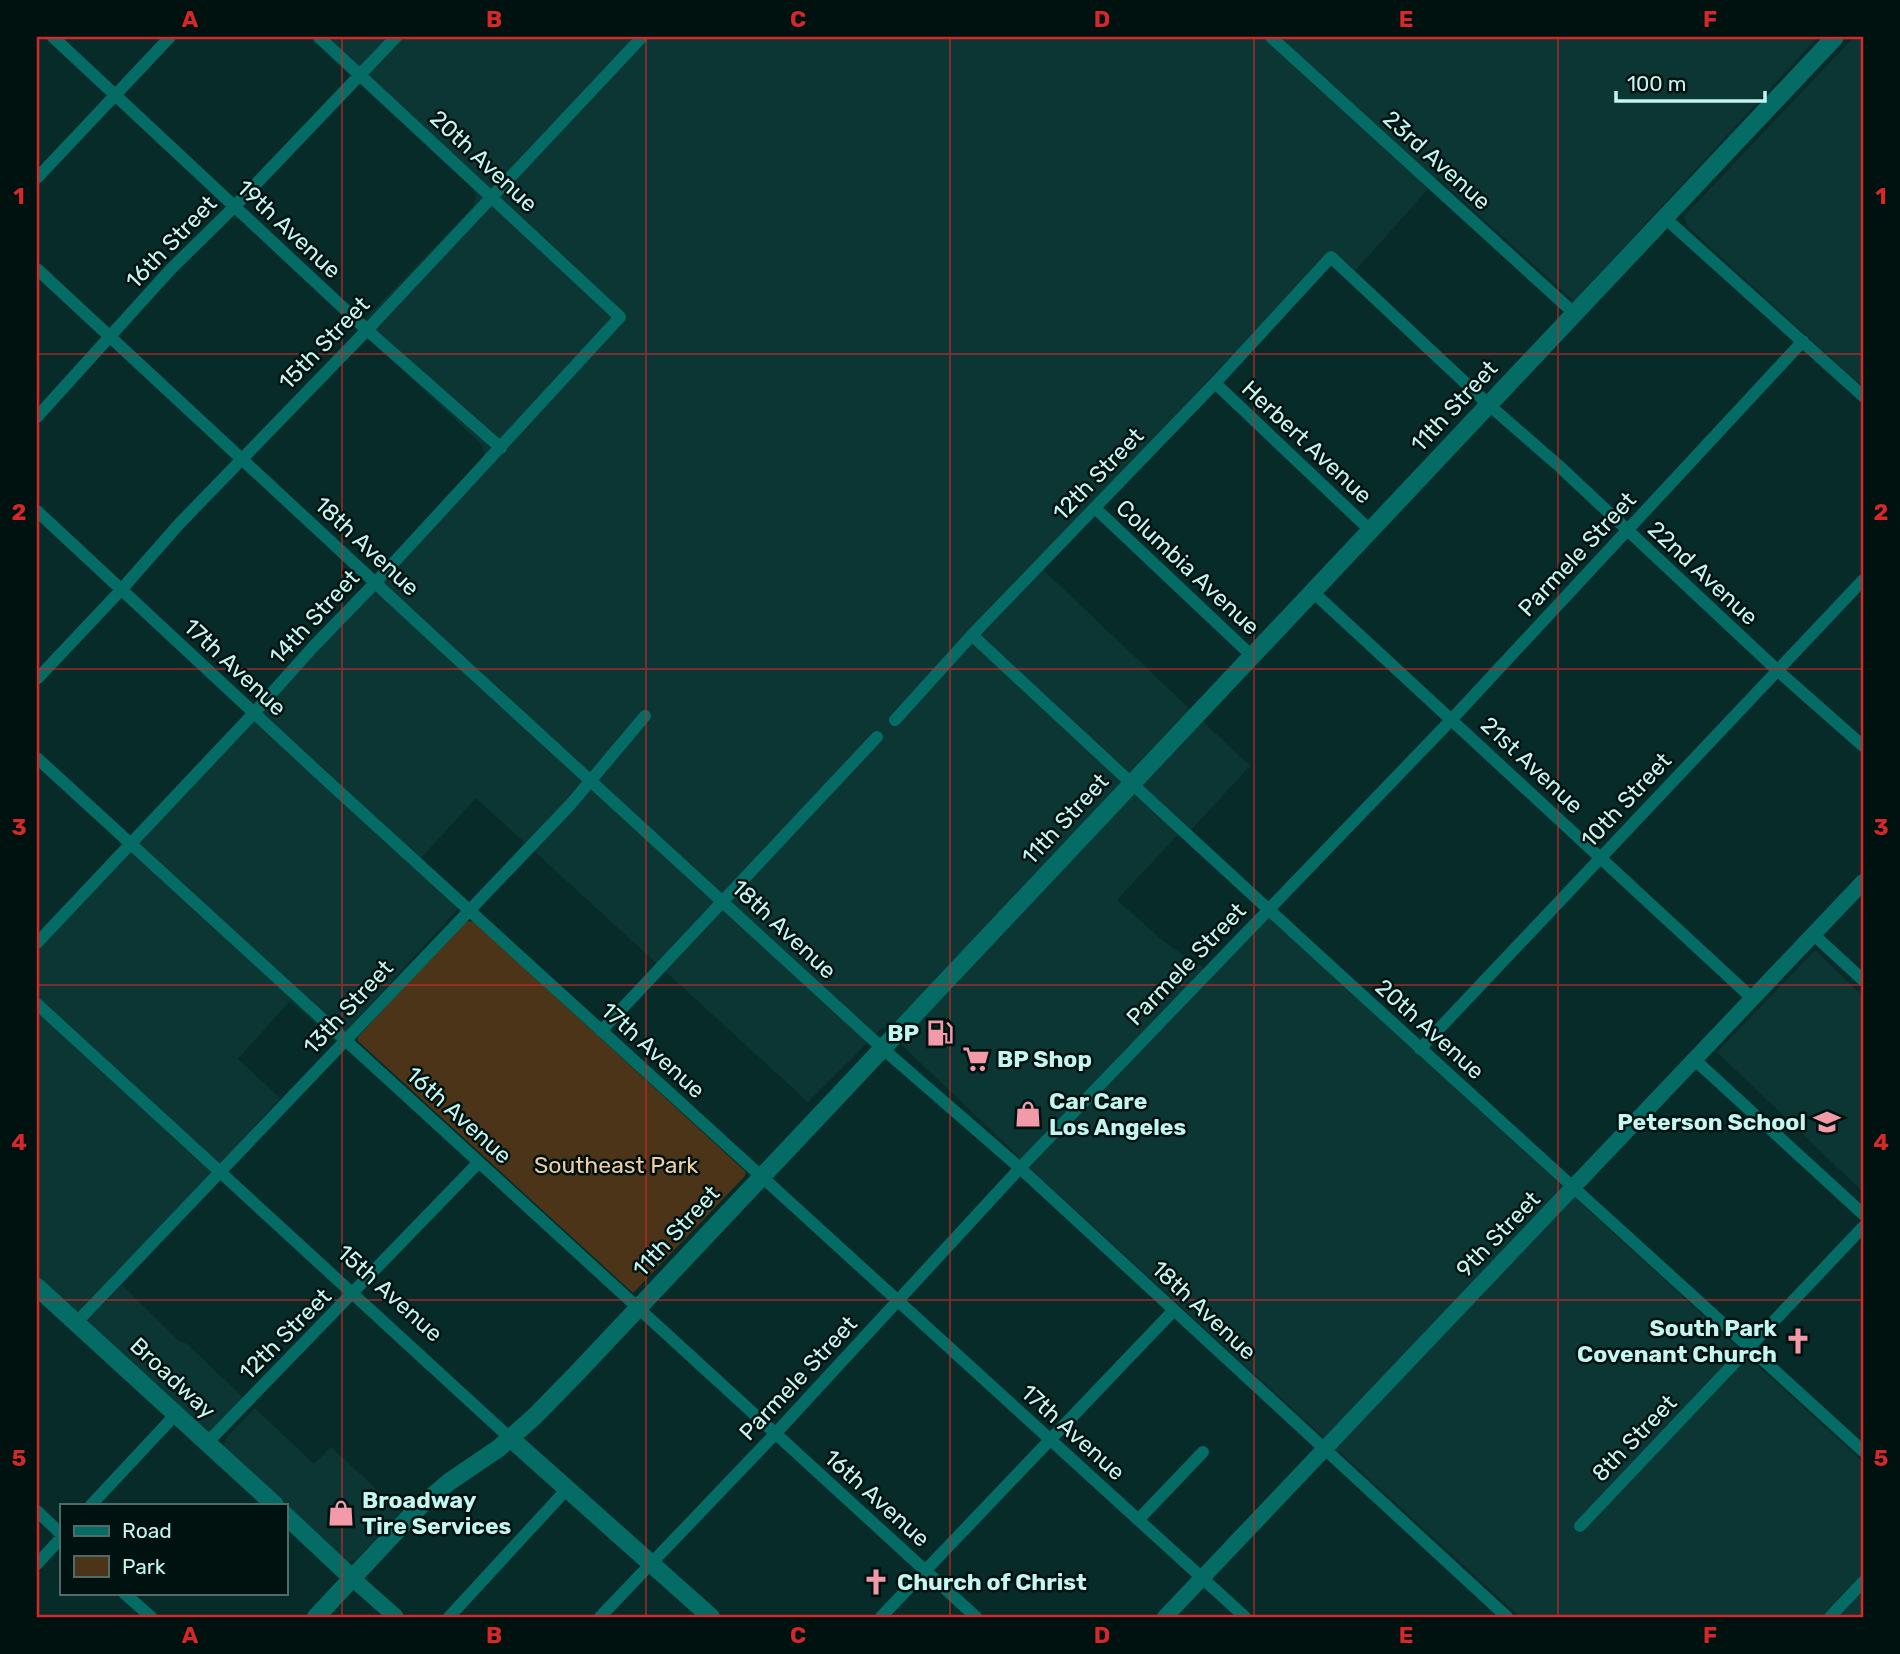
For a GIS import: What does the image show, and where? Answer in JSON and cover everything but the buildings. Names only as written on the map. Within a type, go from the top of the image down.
[{"type":"main road","name":"11th Street","points":[[316,1617],[431,1496],[510,1438],[535,1416],[1835,37]]},
{"type":"main road","name":"Broadway","points":[[37,1287],[274,1504]]},
{"type":"main road","name":"15th Avenue","points":[[510,1438],[710,1617]]},
{"type":"main road","points":[[287,1517],[352,1578]]},
{"type":"street","name":"19th Avenue","points":[[53,37],[367,330],[501,448]]},
{"type":"street","points":[[37,178],[170,37]]},
{"type":"street","name":"20th Avenue","points":[[318,37],[620,317]]},
{"type":"street","name":"16th Street","points":[[37,416],[111,338],[170,270],[396,37]]},
{"type":"street","name":"15th Street","points":[[37,679],[180,523],[367,330],[642,37]]},
{"type":"street","name":"23rd Avenue","points":[[1271,37],[1574,314]]},
{"type":"street","points":[[1665,218],[1863,396]]},
{"type":"street","name":"12th Street","points":[[895,720],[972,635],[1215,383],[1331,257]]},
{"type":"street","name":"22nd Avenue","points":[[1331,257],[1777,670],[1863,746]]},
{"type":"street","name":"18th Avenue","points":[[37,268],[375,583],[882,1048],[1020,1168],[1501,1615]]},
{"type":"street","name":"14th Street","points":[[37,943],[501,448],[620,317]]},
{"type":"street","name":"Parmele Street","points":[[600,1617],[775,1434],[1020,1168],[1452,719],[1803,341]]},
{"type":"street","name":"Herbert Avenue","points":[[1215,383],[1371,531]]},
{"type":"street","name":"Columbia Avenue","points":[[1095,508],[1253,657]]},
{"type":"street","name":"17th Avenue","points":[[37,511],[601,1031],[1245,1617]]},
{"type":"street","name":"10th Street","points":[[1420,1049],[1863,580]]},
{"type":"street","name":"21st Avenue","points":[[1313,592],[1753,999]]},
{"type":"street","name":"20th Avenue","points":[[972,635],[1420,1049],[1863,1451]]},
{"type":"street","name":"13th Street","points":[[77,1322],[591,780],[645,716]]},
{"type":"street","points":[[601,1031],[877,737]]},
{"type":"street","name":"16th Avenue","points":[[37,758],[976,1617]]},
{"type":"street","name":"9th Street","points":[[1166,1617],[1863,882]]},
{"type":"street","points":[[1813,934],[1863,980]]},
{"type":"street","name":"15th Avenue","points":[[37,1004],[510,1438]]},
{"type":"street","points":[[1695,1060],[1863,1214]]},
{"type":"street","name":"12th Street","points":[[207,1443],[480,1162]]},
{"type":"street","name":"8th Street","points":[[1580,1526],[1863,1227]]},
{"type":"street","points":[[881,1617],[1172,1311]]},
{"type":"street","points":[[92,1504],[176,1414]]},
{"type":"street","points":[[1138,1520],[1203,1452]]},
{"type":"street","points":[[449,1617],[567,1489]]},
{"type":"street","points":[[37,1511],[60,1535]]},
{"type":"street","points":[[37,1564],[60,1537]]},
{"type":"street","points":[[352,1578],[396,1617]]},
{"type":"street","points":[[1830,1617],[1863,1581]]},
{"type":"street","points":[[125,1594],[151,1617]]},
{"type":"shaded area","points":[[308,37],[1818,37],[1574,301],[1438,178],[1354,272],[1322,259],[1036,563],[1250,766],[1190,831],[1185,827],[1117,900],[1163,941],[1204,969],[1262,911],[1863,1462],[1863,1617],[1520,1617],[1042,1179],[883,1027],[808,1102],[476,798],[421,858],[466,900],[336,1042],[290,1001],[238,1059],[280,1098],[81,1311],[77,1313],[37,1279],[37,934],[485,458],[482,445],[357,327],[473,207],[476,196],[472,188]]},
{"type":"shaded area","points":[[1854,37],[1863,37],[1863,387],[1687,226],[1684,216]]},
{"type":"shaded area","name":"Peterson School","points":[[1815,950],[1863,996],[1863,1192],[1717,1052]]},
{"type":"shaded area","points":[[122,1285],[178,1340],[187,1344],[246,1400],[215,1431],[208,1433],[89,1324],[89,1319]]},
{"type":"shaded area","points":[[255,1408],[314,1464],[331,1447],[401,1512],[357,1559],[348,1562],[223,1447],[227,1437]]},
{"type":"green space","name":"Southeast Park","points":[[468,921],[474,922],[746,1172],[633,1293],[358,1041],[358,1037],[461,925]]},
{"type":"place","name":"BP","points":[[940,1033]]},
{"type":"place","name":"BP Shop","points":[[976,1059]]},
{"type":"place","name":"Car Care Los Angeles","points":[[1028,1114]]},
{"type":"place","name":"Peterson School","points":[[1827,1122]]},
{"type":"place","name":"South Park Covenant Church","points":[[1798,1341]]},
{"type":"place","name":"Broadway Tire Services","points":[[341,1513]]},
{"type":"place","name":"Church of Christ","points":[[876,1582]]}]
